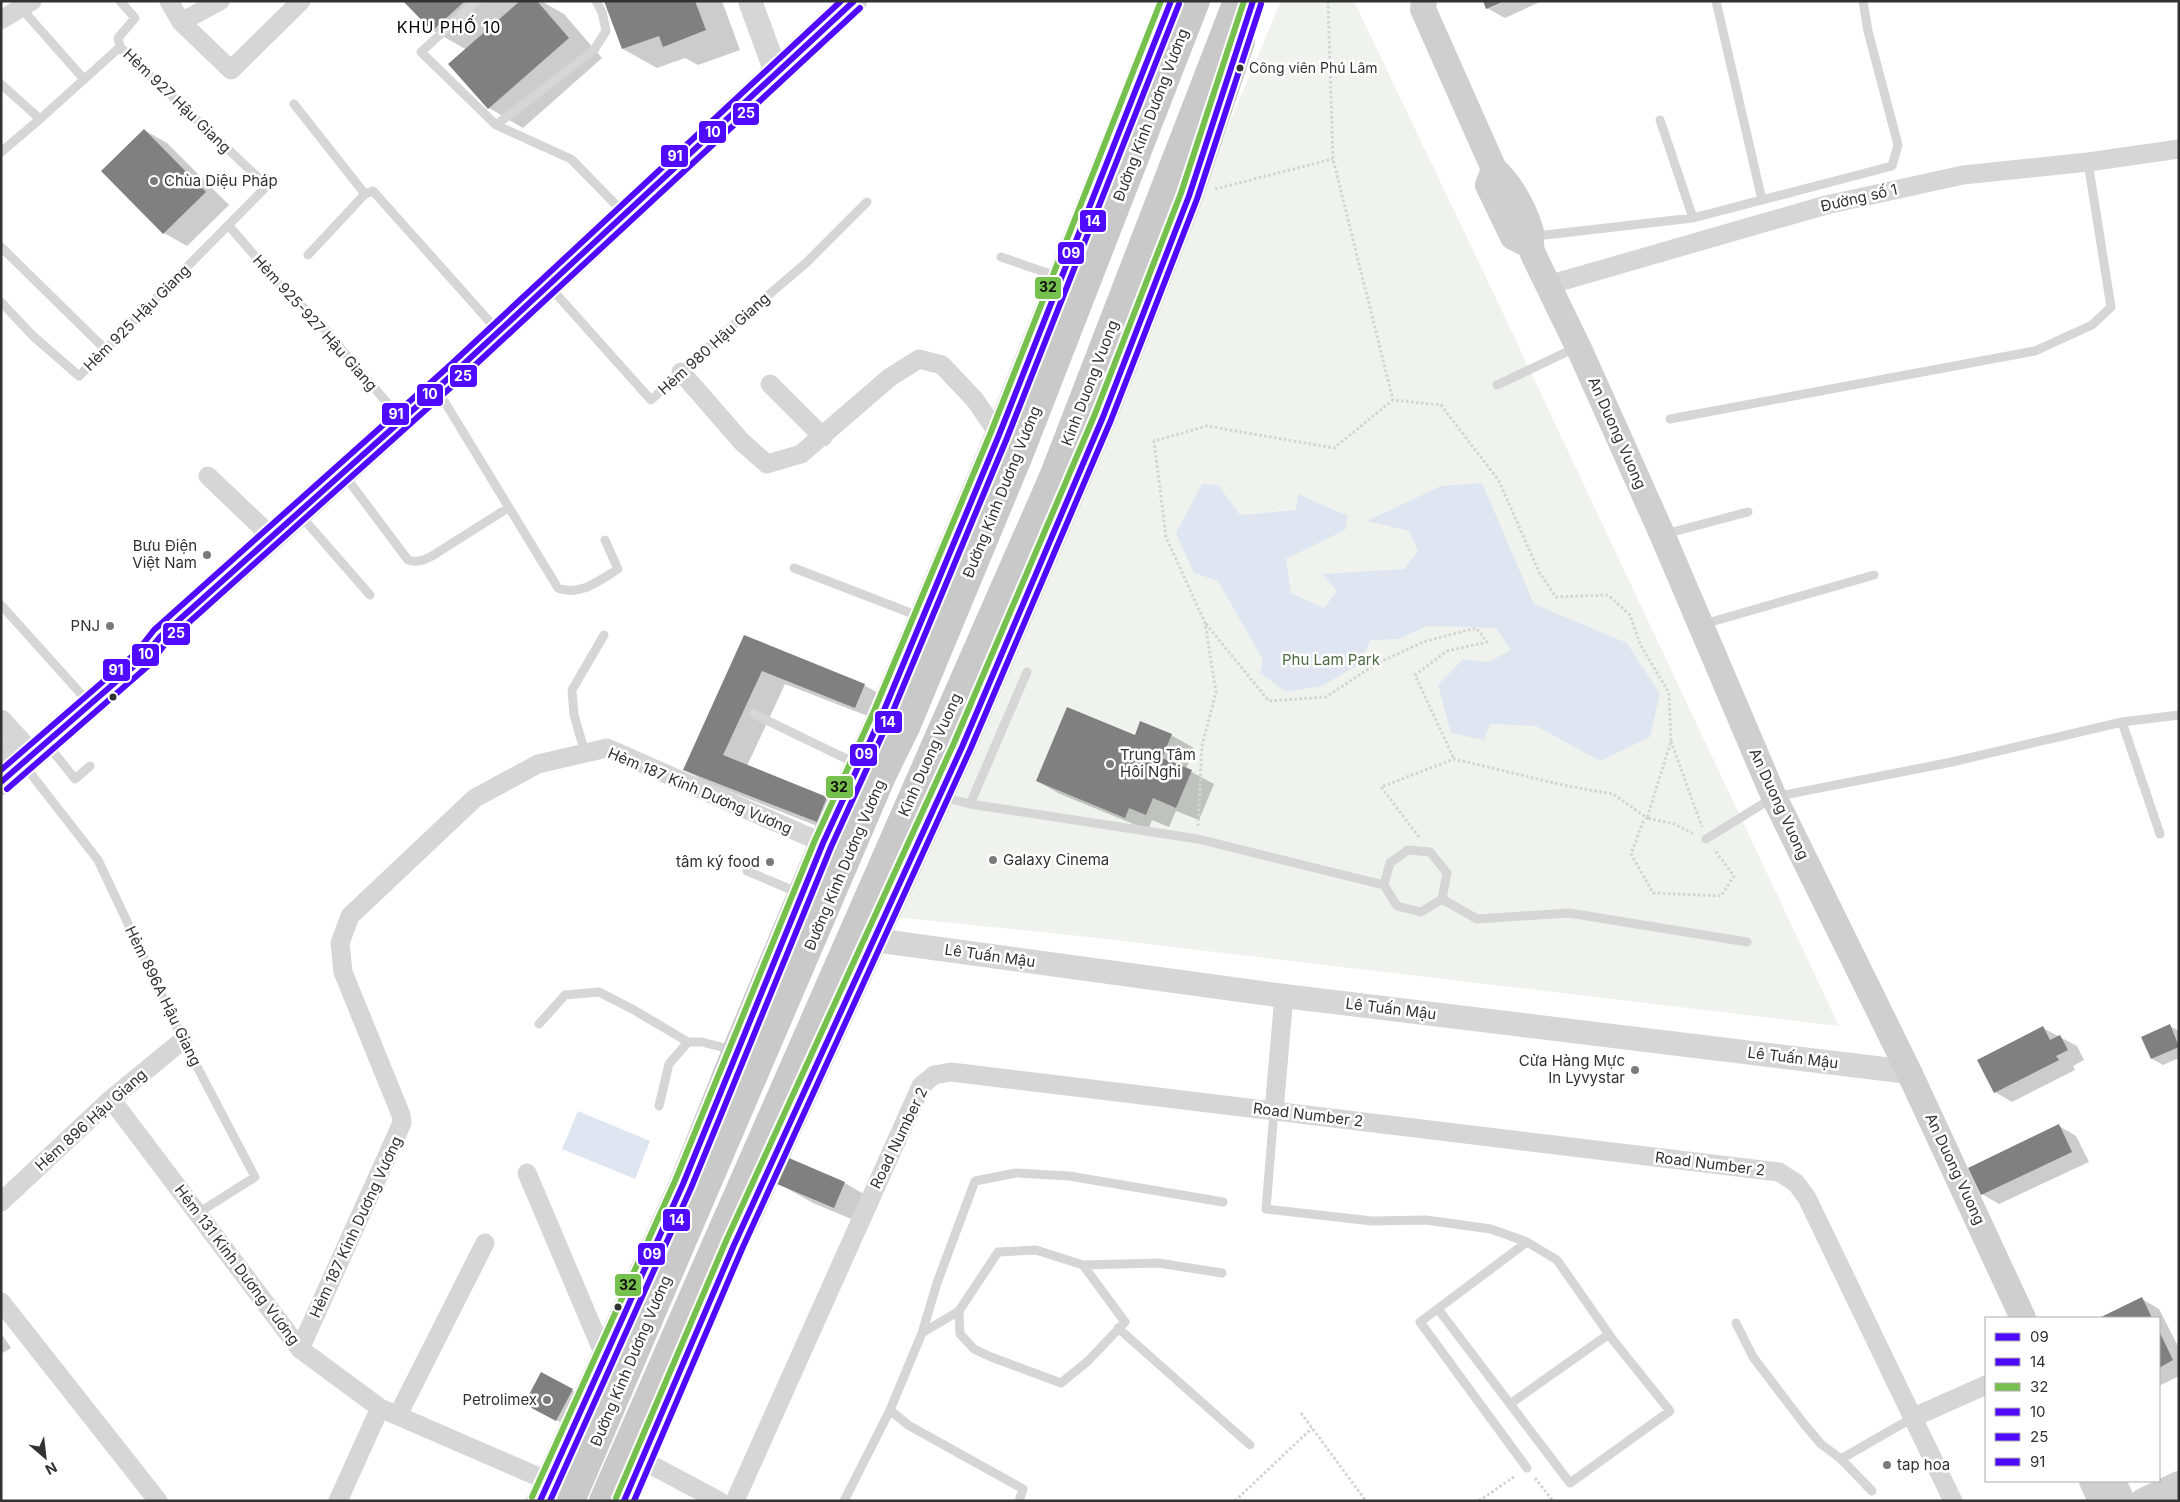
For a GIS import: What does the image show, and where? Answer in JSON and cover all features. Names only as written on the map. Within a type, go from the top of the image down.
[{"type":"main road","points":[[14,759],[142,659],[160,636],[300,514],[626,215],[776,72],[854,1]]},
{"type":"main road","name":"Đường Kinh Dương Vương","points":[[544,1491],[582,1416],[616,1364],[871,769],[922,617],[1000,435],[1172,1]]},
{"type":"main road","name":"Đường Kinh Dương Vương","points":[[616,1364],[683,1184],[823,843],[871,769],[907,725],[1020,453],[1196,1]]},
{"type":"main road","name":"Kinh Duong Vuong","points":[[603,1501],[633,1456],[928,791],[1054,477],[1237,1]]},
{"type":"main road","points":[[871,769],[928,791],[1103,417],[1189,196],[1253,1]]},
{"type":"main road","points":[[1419,4],[1494,169],[1506,179],[1537,240]]},
{"type":"main road","name":"An Duong Vuong","points":[[1537,240],[1548,285],[1662,534],[1774,797],[1909,1072],[2024,1317]]},
{"type":"main road","points":[[14,759],[82,695],[135,650],[160,636]]},
{"type":"main road","name":"Đường Kinh Dương Vương","points":[[571,1501],[582,1416]]},
{"type":"main road","points":[[624,1501],[633,1456]]},
{"type":"main road","points":[[2092,1482],[2101,1501]]},
{"type":"main road","points":[[2113,1482],[2122,1501]]},
{"type":"main road","points":[[2143,1501],[2179,1484]]},
{"type":"street","points":[[169,1],[182,22],[231,70],[301,1]]},
{"type":"street","points":[[182,22],[220,1]]},
{"type":"street","points":[[750,1],[776,72]]},
{"type":"street","points":[[1,20],[26,4]]},
{"type":"street","name":"Đường số 1","points":[[1548,285],[1826,205],[1963,175],[2088,162],[2179,149]]},
{"type":"street","points":[[681,372],[742,442],[767,464],[801,454],[823,437],[889,378],[919,358],[942,365],[975,400],[1000,435]]},
{"type":"street","points":[[770,384],[823,437]]},
{"type":"street","points":[[208,476],[273,538]]},
{"type":"street","points":[[1,722],[14,759]]},
{"type":"street","name":"Hẻm 187 Kinh Dương Vương","points":[[300,1349],[402,1123],[401,1115],[343,972],[340,943],[350,916],[475,798],[538,764],[607,748],[823,843]]},
{"type":"street","name":"Lê Tuấn Mậu","points":[[862,939],[1284,996],[1909,1072]]},
{"type":"street","points":[[1274,1111],[1284,996]]},
{"type":"street","name":"Hẻm 896 Hậu Giang","points":[[1,1202],[111,1100],[183,1040]]},
{"type":"street","name":"Road Number 2","points":[[735,1501],[920,1086],[934,1075],[951,1072],[1779,1172],[1796,1183],[1807,1198],[1953,1501]]},
{"type":"street","name":"Hẻm 131 Kinh Dương Vương","points":[[111,1100],[300,1349],[380,1408],[398,1415],[544,1491]]},
{"type":"street","points":[[527,1173],[616,1364]]},
{"type":"street","points":[[398,1415],[485,1243]]},
{"type":"street","points":[[1,1302],[158,1501]]},
{"type":"street","points":[[1914,1417],[1985,1385]]},
{"type":"street","points":[[338,1501],[380,1408]]},
{"type":"street","points":[[633,1456],[719,1501]]},
{"type":"lane","points":[[120,1],[135,18],[118,38],[120,47]]},
{"type":"lane","points":[[477,1],[421,52],[496,125],[571,158],[626,215]]},
{"type":"lane","points":[[496,125],[594,50],[606,31],[602,12],[596,1]]},
{"type":"lane","points":[[1716,1],[1762,200]]},
{"type":"lane","points":[[1537,240],[1693,218],[1892,166],[1898,145],[1868,31],[1863,1]]},
{"type":"lane","points":[[26,4],[83,78]]},
{"type":"lane","name":"Hẻm 927 Hậu Giang","points":[[1,152],[120,47],[267,186],[229,226]]},
{"type":"lane","points":[[1,84],[40,119]]},
{"type":"lane","points":[[294,104],[365,194]]},
{"type":"lane","points":[[1660,120],[1693,218]]},
{"type":"lane","points":[[1670,419],[2036,350],[2092,325],[2111,306],[2088,162]]},
{"type":"lane","points":[[308,255],[365,194],[373,191],[498,331]]},
{"type":"lane","name":"Hẻm 980 Hậu Giang","points":[[548,285],[651,400],[806,263],[867,202]]},
{"type":"lane","name":"Hẻm 925 Hậu Giang","points":[[1,302],[33,336],[79,376],[229,226]]},
{"type":"lane","name":"Hẻm 925-927 Hậu Giang","points":[[229,226],[280,285],[319,323],[401,420]]},
{"type":"lane","points":[[1,247],[105,350]]},
{"type":"lane","points":[[1002,257],[1061,278]]},
{"type":"lane","points":[[1497,385],[1578,347]]},
{"type":"lane","points":[[436,388],[558,588],[569,591],[584,588],[618,569],[605,540]]},
{"type":"lane","points":[[343,474],[408,560],[412,562],[421,561],[432,556],[508,508]]},
{"type":"lane","points":[[1662,534],[1748,512]]},
{"type":"lane","points":[[300,514],[370,595]]},
{"type":"lane","points":[[794,568],[922,617]]},
{"type":"lane","points":[[1701,625],[1874,575]]},
{"type":"lane","points":[[1,605],[82,695]]},
{"type":"lane","points":[[585,753],[574,715],[572,690],[604,635]]},
{"type":"lane","points":[[970,804],[1027,672]]},
{"type":"lane","points":[[754,714],[871,769]]},
{"type":"lane","points":[[1706,840],[1774,797],[1952,762],[2122,722],[2179,715]]},
{"type":"lane","points":[[2122,722],[2160,834]]},
{"type":"lane","points":[[14,759],[75,779],[90,766]]},
{"type":"lane","name":"Hẻm 896A Hậu Giang","points":[[14,759],[98,860],[183,1040],[255,1177],[198,1214]]},
{"type":"lane","points":[[928,791],[970,804],[1198,839],[1384,884],[1397,906],[1421,912],[1442,899],[1447,873],[1430,852],[1408,850],[1390,863],[1384,884]]},
{"type":"lane","points":[[747,871],[802,894]]},
{"type":"lane","points":[[1442,899],[1477,919],[1570,913],[1747,942]]},
{"type":"lane","points":[[539,1024],[565,995],[599,992],[688,1042],[702,1042],[736,1051]]},
{"type":"lane","points":[[659,1106],[669,1064],[688,1042]]},
{"type":"lane","points":[[1274,1111],[1266,1209],[1372,1221],[1426,1220],[1491,1229],[1527,1242],[1557,1260],[1608,1334],[1670,1411],[1570,1482],[1438,1309]]},
{"type":"lane","points":[[844,1501],[890,1410],[922,1333],[937,1283],[975,1181],[1016,1173],[1069,1176],[1223,1202]]},
{"type":"lane","points":[[1527,1242],[1420,1322],[1527,1468]]},
{"type":"lane","points":[[922,1333],[959,1311],[998,1252],[1036,1250],[1083,1265],[1158,1264],[1222,1273]]},
{"type":"lane","points":[[959,1311],[960,1334],[974,1349],[1061,1383],[1088,1361],[1118,1328],[1126,1322],[1083,1265]]},
{"type":"lane","points":[[1736,1323],[1753,1357],[1821,1444],[1841,1459],[1872,1490]]},
{"type":"lane","points":[[1118,1328],[1250,1445]]},
{"type":"lane","points":[[1510,1404],[1608,1334]]},
{"type":"lane","points":[[890,1410],[908,1424],[1023,1489],[1019,1501]]},
{"type":"lane","points":[[1841,1459],[1914,1417]]},
{"type":"path","points":[[1328,1],[1333,159],[1393,400]]},
{"type":"path","points":[[1189,196],[1333,159]]},
{"type":"path","points":[[1454,759],[1415,675],[1447,651],[1487,642],[1476,628],[1415,646],[1374,665],[1326,697],[1269,701],[1205,623],[1166,537],[1154,440],[1208,426],[1334,448],[1393,400],[1441,404],[1499,481],[1539,572],[1556,596],[1608,596],[1630,615],[1640,644],[1669,693],[1671,741],[1706,840]]},
{"type":"path","points":[[1198,839],[1202,746],[1216,692],[1205,623]]},
{"type":"path","points":[[1671,741],[1648,818],[1643,822],[1631,854],[1653,893],[1721,896]]},
{"type":"path","points":[[1430,852],[1381,787],[1454,759],[1567,786],[1613,794],[1648,818]]},
{"type":"path","points":[[1301,1413],[1366,1501]]},
{"type":"path","points":[[1236,1501],[1312,1428]]},
{"type":"path","points":[[1478,1501],[1527,1468],[1553,1501]]},
{"type":"green space","name":"Phu Lam Park","points":[[1281,1],[1354,1],[1839,1026],[1089,937],[894,917]]},
{"type":"shaded area","points":[[1482,483],[1534,604],[1627,643],[1660,694],[1650,737],[1600,761],[1536,726],[1490,724],[1484,740],[1451,733],[1438,685],[1463,659],[1488,662],[1511,650],[1496,628],[1427,626],[1399,639],[1371,640],[1358,665],[1322,686],[1286,692],[1260,673],[1263,660],[1218,581],[1194,573],[1176,533],[1202,484],[1218,485],[1240,515],[1296,510],[1298,494],[1348,516],[1345,530],[1286,559],[1291,593],[1324,608],[1337,591],[1322,574],[1404,569],[1418,551],[1409,531],[1367,521],[1441,486]]},
{"type":"shaded area","points":[[578,1111],[650,1141],[635,1179],[562,1149]]},
{"type":"building","points":[[403,1],[465,1],[432,31]]},
{"type":"building","points":[[520,1],[537,1],[569,38],[488,109],[448,64]]},
{"type":"building","points":[[604,1],[695,1],[706,30],[663,47],[659,36],[622,49]]},
{"type":"building","points":[[1483,1],[1504,1],[1486,9]]},
{"type":"building","name":"Chùa Diệu Pháp","points":[[144,129],[206,192],[163,234],[101,171]]},
{"type":"building","points":[[744,635],[865,684],[855,708],[762,671],[723,755],[827,797],[817,822],[683,770]]},
{"type":"building","name":"Trung Tâm Hôi Nghi","points":[[1067,707],[1135,735],[1140,721],[1172,734],[1162,758],[1192,770],[1176,808],[1153,798],[1146,815],[1129,808],[1125,818],[1036,781]]},
{"type":"building","points":[[2170,1024],[2179,1047],[2151,1059],[2141,1037]]},
{"type":"building","points":[[2043,1026],[2050,1040],[2060,1035],[2068,1050],[2056,1056],[2059,1060],[1994,1093],[1977,1060]]},
{"type":"building","points":[[2059,1124],[2072,1152],[1981,1195],[1968,1168]]},
{"type":"building","points":[[789,1158],[845,1182],[834,1208],[777,1184]]},
{"type":"building","points":[[2142,1297],[2152,1317],[2101,1317]]},
{"type":"building","points":[[2160,1333],[2173,1360],[2160,1367]]},
{"type":"building","name":"Petrolimex","points":[[541,1372],[573,1389],[556,1421],[524,1404]]},
{"type":"transit line","name":"91","points":[[1,770],[136,653],[154,630],[447,368],[841,1]]},
{"type":"transit line","name":"10","points":[[1,782],[142,659],[160,637],[453,374],[854,1]]},
{"type":"transit line","name":"32","points":[[532,1497],[675,1181],[815,840],[874,711],[991,432],[1161,1]]},
{"type":"transit line","name":"09","points":[[540,1501],[683,1184],[823,843],[882,715],[999,435],[1171,1]]},
{"type":"transit line","name":"32","points":[[616,1498],[726,1241],[954,743],[1095,414],[1181,193],[1244,1]]},
{"type":"transit line","name":"09","points":[[624,1501],[734,1245],[962,747],[1103,417],[1189,196],[1253,1]]},
{"type":"transit line","name":"14","points":[[550,1501],[691,1188],[831,847],[890,718],[1007,438],[1179,4]]},
{"type":"transit line","name":"14","points":[[634,1501],[742,1249],[970,750],[1111,420],[1197,199],[1261,4]]},
{"type":"transit line","name":"25","points":[[7,789],[148,666],[166,643],[459,380],[860,8]]},
{"type":"place","name":"Công viên Phú Lâm","points":[[1240,68]]},
{"type":"place","name":"Chùa Diệu Pháp","points":[[154,181]]},
{"type":"place","name":"Bưu Điện Việt Nam","points":[[207,555]]},
{"type":"place","name":"PNJ","points":[[110,626]]},
{"type":"place","name":"Trung Tâm Hôi Nghi","points":[[1110,764]]},
{"type":"place","name":"Galaxy Cinema","points":[[993,860]]},
{"type":"place","name":"tâm ký food","points":[[770,862]]},
{"type":"place","name":"Cửa Hàng Mực In Lyvystar","points":[[1635,1070]]},
{"type":"place","name":"Petrolimex","points":[[547,1400]]},
{"type":"place","name":"tap hoa","points":[[1887,1465]]},
{"type":"district","name":"KHU PHỐ 10","points":[[449,27]]}]
